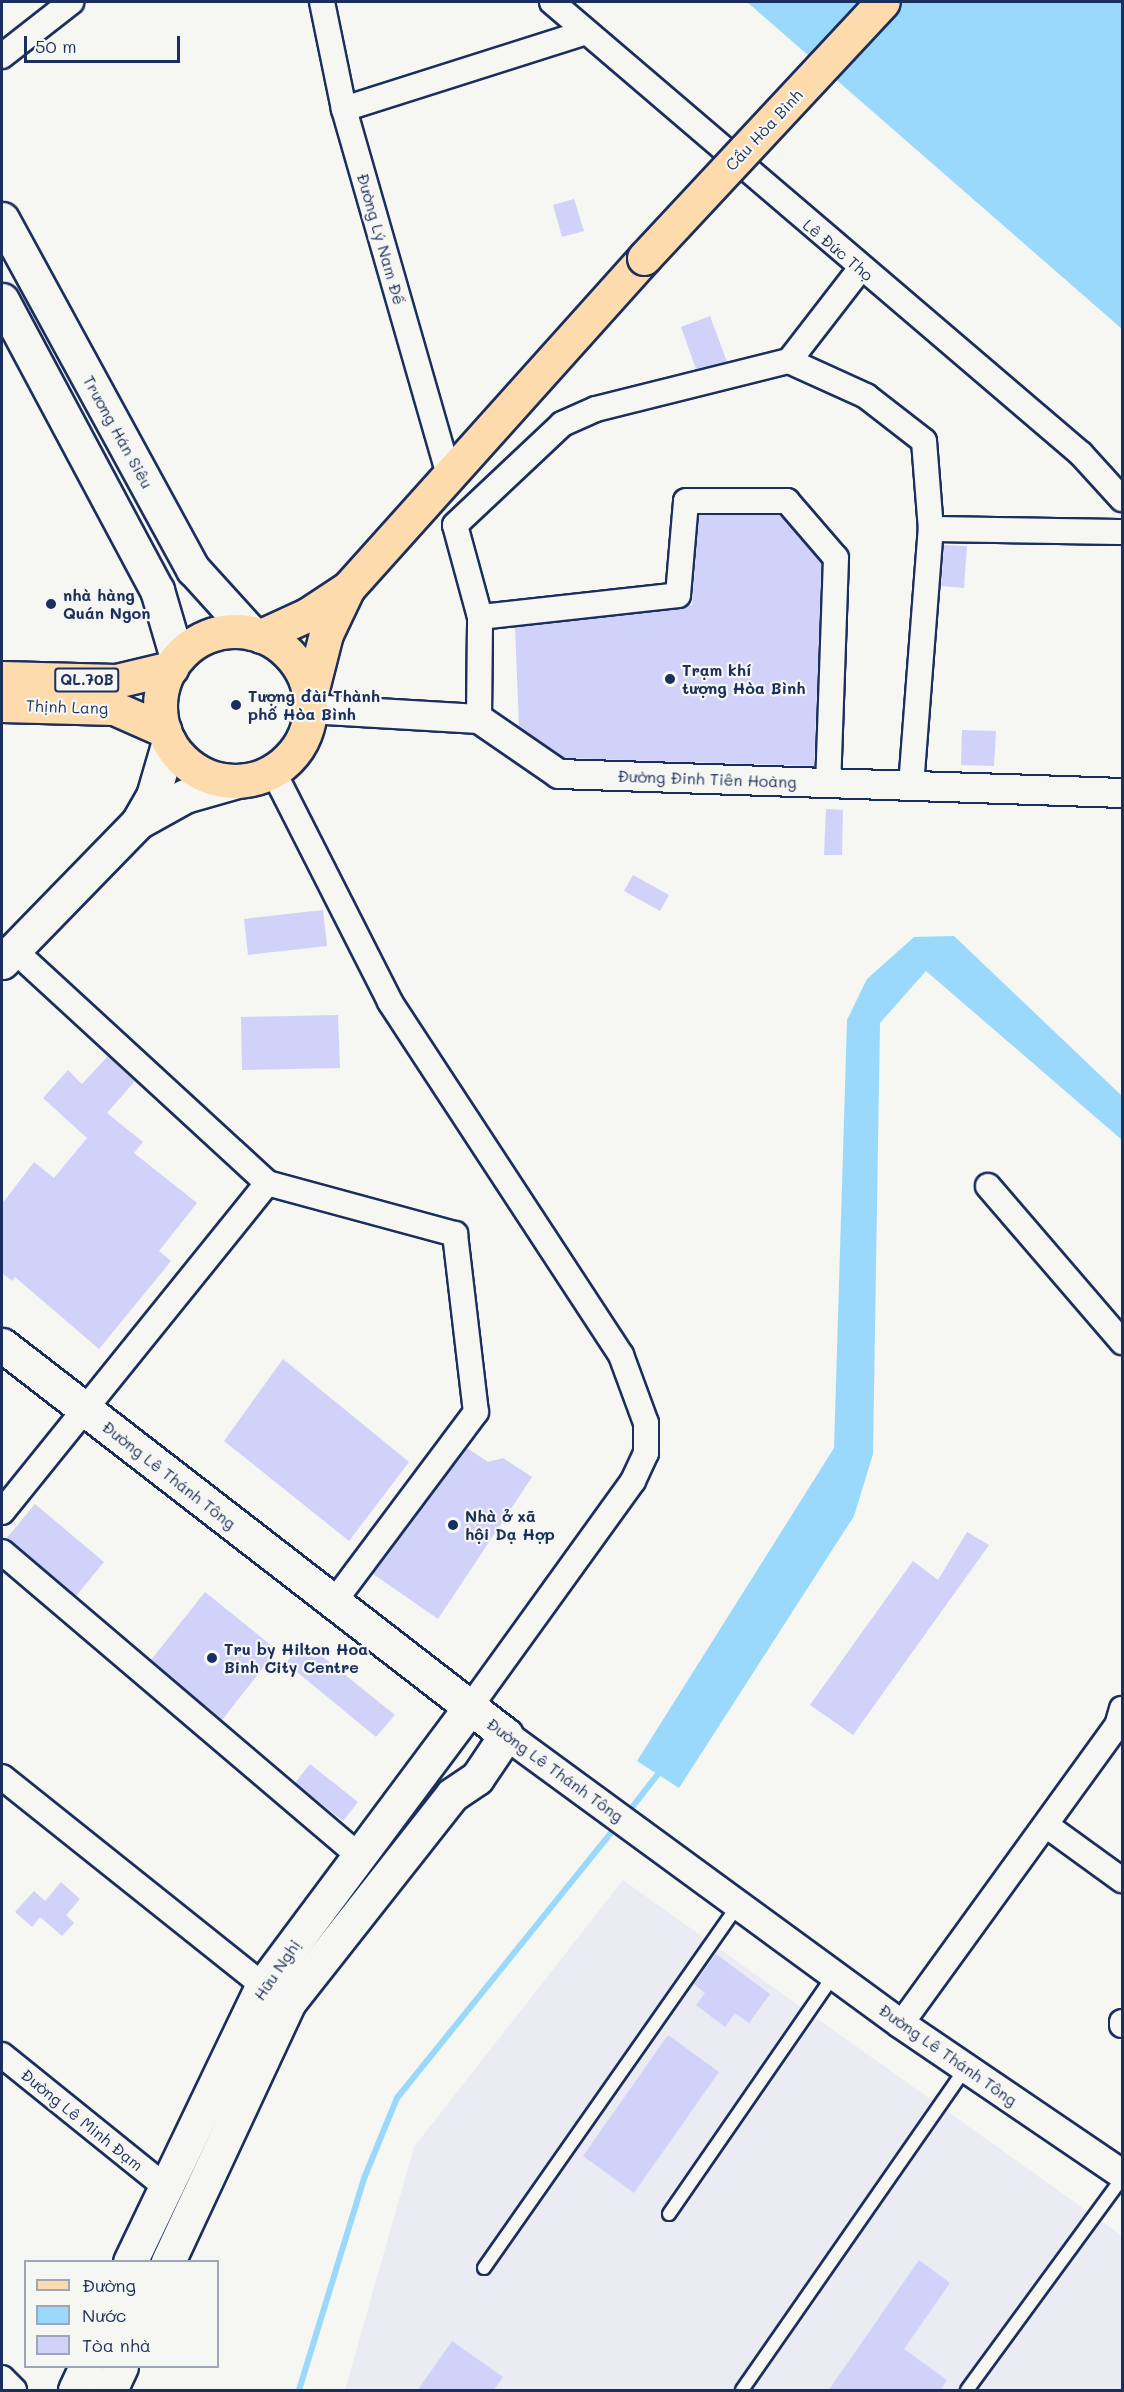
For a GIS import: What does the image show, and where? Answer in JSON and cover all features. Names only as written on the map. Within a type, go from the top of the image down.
[{"type":"main road","name":"Cầu Hòa Bình","points":[[348,588],[645,258],[883,2]]},
{"type":"main road","name":"Trương Hán Siêu","points":[[2,219],[193,569],[256,635]]},
{"type":"main road","points":[[2,300],[157,590],[174,663]]},
{"type":"main road","points":[[8,956],[138,822],[156,788],[166,735],[161,698],[174,663],[211,635],[256,635],[307,615],[348,588]]},
{"type":"main road","points":[[138,822],[185,796],[273,771],[299,745],[326,634],[348,588]]},
{"type":"main road","points":[[256,635],[294,661],[309,705]]},
{"type":"main road","name":"Thịnh Lang","points":[[2,678],[116,681],[174,663]]},
{"type":"main road","name":"Thịnh Lang","points":[[2,705],[114,708],[166,735]]},
{"type":"main road","points":[[166,735],[197,771],[237,781]]},
{"type":"main road","name":"Đường Lê Thánh Tông","points":[[2,1346],[506,1735]]},
{"type":"main road","name":"Hữu Nghị","points":[[131,2260],[163,2185],[263,1985],[362,1858],[470,1707]]},
{"type":"main road","name":"Hữu Nghị","points":[[169,2260],[289,2002],[453,1795],[477,1778],[506,1735]]},
{"type":"main road","points":[[211,2089],[241,2103]]},
{"type":"main road","points":[[75,2391],[86,2368]]},
{"type":"main road","points":[[110,2391],[120,2368]]},
{"type":"street","points":[[2,56],[71,2]]},
{"type":"street","name":"Đường Lý Nam Đế","points":[[322,2],[344,109],[449,475]]},
{"type":"street","name":"Lê Đức Thọ","points":[[552,2],[584,33],[860,269],[1082,454],[1122,500]]},
{"type":"street","points":[[344,109],[584,33]]},
{"type":"street","points":[[309,705],[479,719],[480,617],[455,525],[562,424],[596,410],[789,361],[860,269]]},
{"type":"street","points":[[789,361],[867,396],[924,441],[931,529],[911,786]]},
{"type":"street","points":[[480,617],[678,595],[686,501],[787,501],[836,558],[828,783]]},
{"type":"street","points":[[931,529],[1122,532]]},
{"type":"street","name":"Đường Đinh Tiên Hoàng","points":[[479,719],[559,774],[1122,794]]},
{"type":"street","points":[[273,771],[390,1002],[621,1355],[646,1423],[646,1453],[615,1511],[470,1707]]},
{"type":"street","points":[[8,956],[267,1183],[455,1234],[476,1412],[334,1602]]},
{"type":"street","points":[[2,1512],[267,1183]]},
{"type":"street","points":[[988,1185],[1122,1342]]},
{"type":"street","points":[[2,1552],[362,1858]]},
{"type":"street","points":[[901,2024],[1117,1726],[1122,1709]]},
{"type":"street","name":"Đường Lê Thánh Tông","points":[[506,1735],[901,2024],[1122,2176]]},
{"type":"street","points":[[2,1777],[263,1985]]},
{"type":"street","points":[[1046,1825],[1122,1880]]},
{"type":"street","name":"Đường Lê Minh Đạm","points":[[2,2055],[163,2185]]},
{"type":"street","points":[[2,2378],[15,2391]]},
{"type":"lane","points":[[484,2268],[738,1905]]},
{"type":"lane","points":[[669,2214],[834,1975]]},
{"type":"lane","points":[[742,2391],[966,2068]]},
{"type":"lane","points":[[967,2391],[1122,2176]]},
{"type":"shaded area","points":[[623,1880],[1122,2236],[1122,2390],[345,2390],[414,2147]]},
{"type":"water","points":[[747,2],[1122,2],[1122,329]]},
{"type":"water","points":[[954,936],[1122,1096],[1122,1140],[926,971],[880,1023],[873,1454],[854,1516],[679,1788],[637,1761],[834,1448],[847,1020],[867,979],[914,937]]},
{"type":"building","points":[[574,199],[584,231],[562,237],[553,205]]},
{"type":"building","points":[[710,316],[727,362],[696,369],[681,327]]},
{"type":"building","name":"Trạm khí tượng Hòa Bình","points":[[699,515],[780,515],[822,563],[814,766],[564,758],[519,727],[515,627],[692,605]]},
{"type":"building","points":[[944,545],[967,546],[964,588],[941,586]]},
{"type":"building","points":[[962,730],[996,731],[994,766],[961,765]]},
{"type":"building","points":[[826,809],[843,810],[842,855],[824,855]]},
{"type":"building","points":[[633,875],[669,895],[660,911],[624,891]]},
{"type":"building","points":[[323,910],[327,946],[248,955],[244,919]]},
{"type":"building","points":[[338,1015],[340,1068],[242,1070],[241,1017]]},
{"type":"building","points":[[108,1056],[135,1081],[107,1113],[143,1142],[134,1153],[197,1203],[159,1251],[171,1261],[99,1349],[15,1277],[12,1281],[2,1273],[2,1204],[34,1162],[54,1178],[87,1138],[43,1098],[68,1070],[82,1084]]},
{"type":"building","points":[[283,1359],[409,1462],[349,1541],[224,1441]]},
{"type":"building","name":"Nhà ở xã hội Dạ Hợp","points":[[467,1448],[488,1462],[503,1458],[532,1477],[438,1619],[373,1574]]},
{"type":"building","points":[[35,1504],[104,1562],[76,1596],[6,1539]]},
{"type":"building","points":[[967,1532],[989,1545],[853,1735],[810,1705],[913,1561],[938,1580]]},
{"type":"building","name":"Tru by Hilton Hoa Binh City Centre","points":[[205,1592],[277,1650],[222,1720],[151,1660]]},
{"type":"building","points":[[303,1641],[395,1715],[376,1737],[286,1663]]},
{"type":"building","points":[[310,1764],[358,1802],[343,1821],[295,1783]]},
{"type":"building","points":[[61,1882],[80,1899],[66,1915],[74,1923],[62,1936],[40,1917],[32,1927],[15,1912],[34,1891],[45,1901]]},
{"type":"building","points":[[716,1954],[770,1994],[749,2023],[735,2013],[725,2027],[696,2005],[705,1993],[694,1984]]},
{"type":"building","points":[[668,2035],[719,2072],[634,2193],[583,2156]]},
{"type":"building","points":[[919,2260],[950,2283],[904,2349],[947,2380],[940,2391],[828,2391]]},
{"type":"building","points":[[452,2341],[503,2377],[493,2391],[417,2391]]},
{"type":"waterway","points":[[626,1815],[662,1769]]},
{"type":"waterway","points":[[299,2390],[365,2176],[397,2098],[617,1825]]},
{"type":"place","name":"nhà hàng Quán Ngon","points":[[51,604]]},
{"type":"place","name":"Trạm khí tượng Hòa Bình","points":[[670,679]]},
{"type":"place","name":"Tượng đài Thành phố Hòa Bình","points":[[236,705]]},
{"type":"place","name":"Nhà ở xã hội Dạ Hợp","points":[[453,1525]]},
{"type":"place","name":"Tru by Hilton Hoa Binh City Centre","points":[[212,1658]]}]
